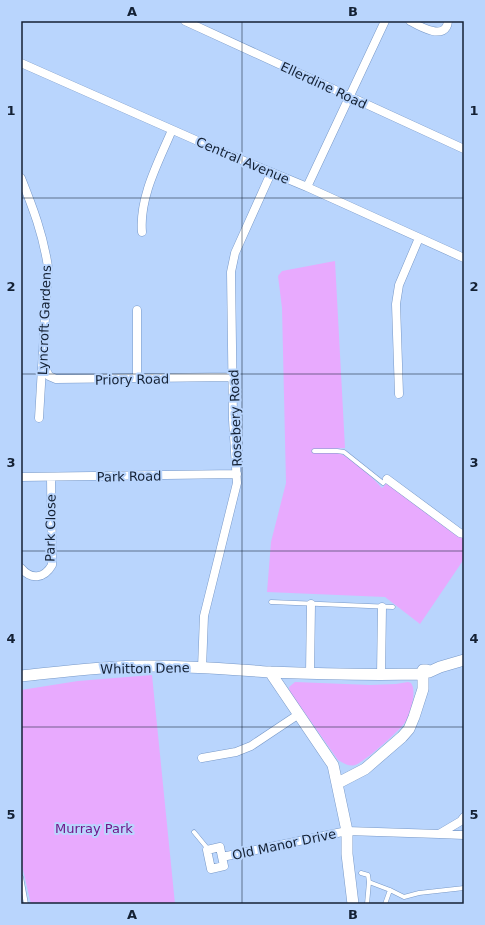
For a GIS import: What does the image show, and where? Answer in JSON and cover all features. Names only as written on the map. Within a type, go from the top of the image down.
[{"type":"street","name":"Ellerdine Road","points":[[185,21],[464,149]]},
{"type":"street","points":[[307,187],[385,21]]},
{"type":"street","points":[[410,21],[432,32],[438,32],[444,28],[448,24],[448,21]]},
{"type":"street","name":"Central Avenue","points":[[22,65],[271,173],[307,187],[464,258]]},
{"type":"street","points":[[142,232],[147,188],[172,130]]},
{"type":"street","name":"Rosebery Road","points":[[202,668],[204,616],[237,483],[233,420],[231,272],[235,253],[271,173]]},
{"type":"street","name":"Lyncroft Gardens","points":[[21,178],[40,228],[45,246],[48,267],[39,418]]},
{"type":"street","points":[[399,394],[396,304],[399,285],[419,238]]},
{"type":"street","points":[[137,310],[138,378]]},
{"type":"street","name":"Priory Road","points":[[43,360],[49,376],[56,380],[233,378]]},
{"type":"street","name":"Park Road","points":[[21,477],[237,474]]},
{"type":"street","name":"Park Close","points":[[21,568],[29,575],[35,576],[43,575],[48,572],[52,565],[51,477]]},
{"type":"street","points":[[387,479],[460,533],[464,534]]},
{"type":"street","points":[[310,673],[311,604]]},
{"type":"street","points":[[381,674],[382,606]]},
{"type":"street","name":"Whitton Dene","points":[[21,676],[138,666],[270,672],[424,675],[440,667],[464,660]]},
{"type":"street","points":[[270,672],[333,765],[347,831],[347,854],[354,904]]},
{"type":"street","points":[[338,783],[365,769],[402,737],[409,729],[423,688],[424,675]]},
{"type":"street","points":[[202,758],[236,752],[251,746],[299,714]]},
{"type":"street","points":[[438,834],[462,819],[464,835]]},
{"type":"street","name":"Old Manor Drive","points":[[222,857],[347,831],[464,835]]},
{"type":"street","name":"Old Manor Drive","points":[[220,847],[222,857],[224,866],[211,869],[207,850],[220,847]]},
{"type":"lane","points":[[314,451],[344,452],[383,483],[387,479]]},
{"type":"lane","points":[[271,602],[393,607]]},
{"type":"lane","points":[[194,832],[208,849]]},
{"type":"lane","points":[[361,873],[368,875],[366,904]]},
{"type":"lane","points":[[21,877],[26,904]]},
{"type":"lane","points":[[368,882],[404,897],[419,893],[464,888]]},
{"type":"lane","points":[[385,904],[390,890]]},
{"type":"green space","points":[[335,261],[345,448],[316,450],[315,453],[338,453],[343,455],[361,468],[382,488],[387,483],[457,536],[464,538],[464,559],[420,624],[385,597],[267,592],[271,542],[286,483],[282,308],[278,276],[282,271]]},
{"type":"green space","name":"Murray Park","points":[[152,675],[175,904],[31,904],[21,861],[21,690],[78,681]]},
{"type":"green space","points":[[295,682],[370,685],[408,682],[411,683],[413,687],[413,702],[406,721],[398,731],[366,759],[355,765],[351,765],[338,760],[290,692],[289,687]]}]
